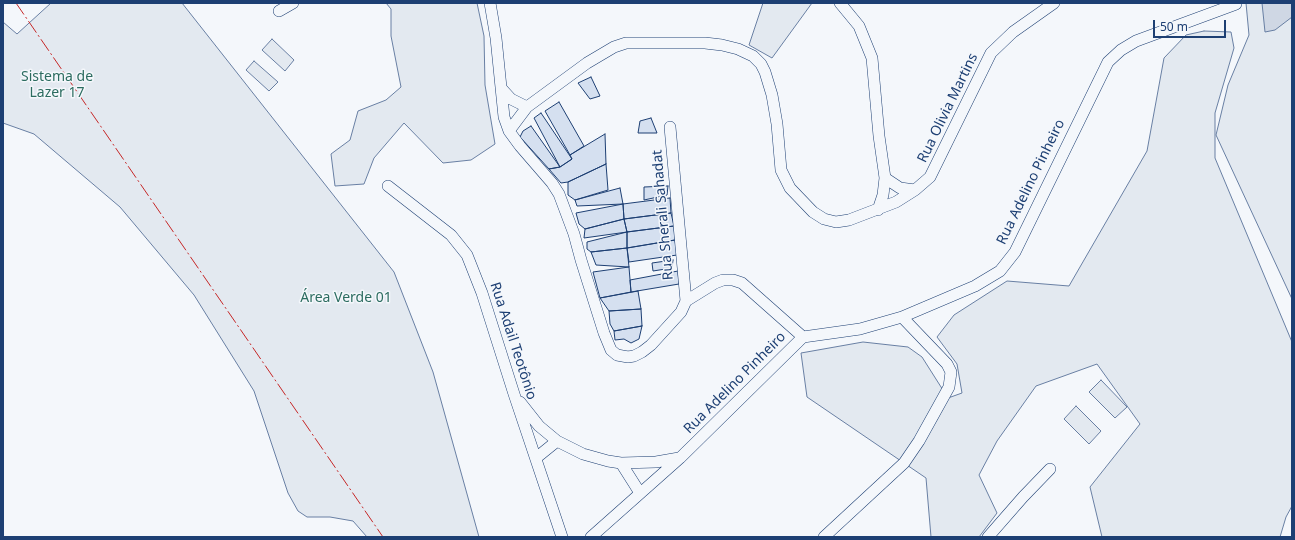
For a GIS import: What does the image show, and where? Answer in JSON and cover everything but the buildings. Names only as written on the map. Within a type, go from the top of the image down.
[{"type":"street","points":[[279,11],[293,3]]},
{"type":"street","points":[[490,3],[496,38],[504,117],[509,131],[552,183],[559,194],[574,234],[582,266],[611,350],[617,355],[623,357],[634,356],[642,352],[651,345],[681,312],[686,301],[715,283],[723,280],[733,280],[742,283],[803,337]]},
{"type":"street","points":[[840,3],[859,26],[872,58],[879,136],[885,178],[883,195],[878,210]]},
{"type":"street","name":"Rua Olivia Martins","points":[[509,131],[527,107],[599,55],[626,43],[705,43],[738,49],[753,56],[761,64],[765,72],[772,95],[777,124],[781,170],[790,188],[813,212],[824,219],[836,222],[849,220],[896,202],[915,190],[930,177],[991,54],[1013,32],[1054,3]]},
{"type":"street","name":"Rua Adelino Pinheiro","points":[[591,537],[680,458],[803,337],[860,329],[902,317],[976,286],[1000,271],[1015,252],[1108,62],[1121,50],[1136,41],[1236,4]]},
{"type":"street","points":[[500,88],[510,99],[527,107]]},
{"type":"street","name":"Rua Sherali Sahadat","points":[[670,127],[686,301]]},
{"type":"street","points":[[885,178],[900,188],[915,190]]},
{"type":"street","name":"Rua Adail Teotônio","points":[[388,186],[451,235],[467,255],[482,293],[562,537]]},
{"type":"street","points":[[824,537],[904,462],[919,441],[949,387],[951,372],[947,364],[902,317]]},
{"type":"street","points":[[514,394],[538,426],[557,441],[583,454],[621,463],[656,462],[680,458]]},
{"type":"street","points":[[536,458],[557,441]]},
{"type":"street","points":[[621,463],[640,493]]},
{"type":"street","points":[[988,537],[1050,469]]},
{"type":"green space","points":[[51,3],[182,3],[394,272],[433,372],[479,537],[367,537],[353,521],[330,517],[307,517],[298,511],[288,493],[254,391],[194,295],[120,207],[34,134],[3,123],[3,22],[17,34]]},
{"type":"green space","points":[[386,3],[477,3],[484,36],[485,85],[495,144],[471,160],[443,163],[404,123],[374,158],[364,184],[335,186],[331,154],[350,140],[358,111],[386,100],[401,87],[391,36],[391,9]]},
{"type":"green space","points":[[763,3],[812,3],[772,58],[749,45]]},
{"type":"green space","points":[[1246,3],[1292,3],[1292,299],[1216,135],[1228,85],[1249,35]]},
{"type":"green space","points":[[1204,31],[1231,32],[1234,48],[1215,113],[1215,158],[1292,342],[1292,506],[1286,517],[1280,537],[1102,537],[1090,487],[1140,424],[1097,364],[1036,386],[997,441],[979,475],[997,513],[979,537],[931,537],[926,478],[807,397],[801,353],[863,342],[908,347],[922,357],[948,398],[962,393],[957,364],[937,337],[954,315],[1007,281],[1069,286],[1147,151],[1164,58],[1186,35]]},
{"type":"green space","points":[[272,39],[294,60],[285,71],[262,50]]},
{"type":"green space","points":[[254,61],[278,82],[269,91],[246,70]]},
{"type":"green space","points":[[1101,380],[1127,407],[1115,418],[1089,392]]},
{"type":"green space","points":[[1076,406],[1101,431],[1089,444],[1064,419]]},
{"type":"shaded area","points":[[1262,3],[1292,3],[1292,17],[1275,30],[1265,32]]},
{"type":"power","points":[[16,3],[383,537]]},
{"type":"park label","name":"Sistema de Lazer 17","points":[[57,86]]},
{"type":"park label","name":"Área Verde 01","points":[[346,298]]}]
